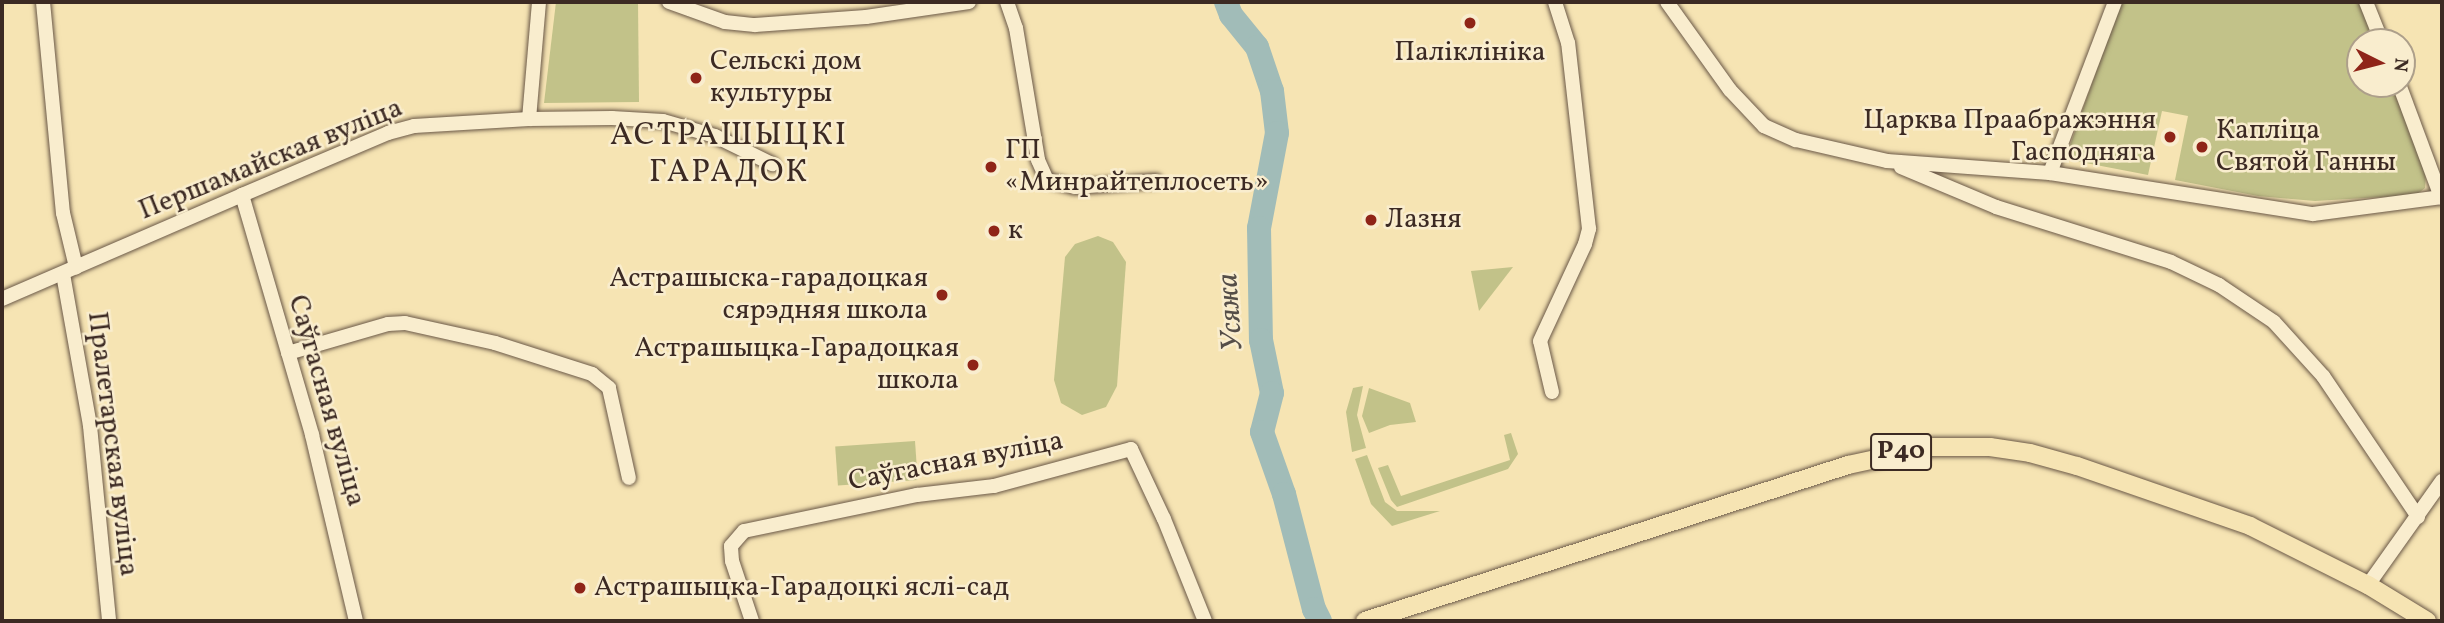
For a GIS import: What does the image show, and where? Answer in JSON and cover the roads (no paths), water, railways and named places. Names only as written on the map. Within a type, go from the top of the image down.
[{"type":"main road","name":"Р40","points":[[1365,621],[1848,466],[1931,447],[1990,447],[2030,453],[2250,526],[2368,585],[2427,621]]},
{"type":"street","name":"Пралетарская вуліца","points":[[43,2],[63,213],[90,426],[109,621]]},
{"type":"street","points":[[529,119],[539,2]]},
{"type":"street","points":[[669,2],[725,22],[755,25],[866,17],[968,2]]},
{"type":"street","points":[[1006,2],[1016,28],[1038,160],[1047,180],[1074,187],[1156,181]]},
{"type":"street","points":[[1552,392],[1540,341],[1586,244],[1589,229],[1567,43],[1555,2]]},
{"type":"street","points":[[1667,2],[1730,90],[1764,126],[1796,140],[1887,161],[2050,173],[2313,214],[2442,197],[2404,98]]},
{"type":"street","points":[[2050,173],[2115,2]]},
{"type":"street","points":[[2366,2],[2376,28]]},
{"type":"street","name":"Першамайская вуліца","points":[[2,299],[242,195],[414,126],[529,119],[612,118],[663,121],[715,136],[772,164]]},
{"type":"street","points":[[1887,161],[1996,206],[2171,262],[2219,285],[2274,321],[2323,376],[2418,517]]},
{"type":"street","name":"Саўгасная вуліца","points":[[242,195],[333,516],[356,621]]},
{"type":"street","points":[[288,353],[388,324],[405,323],[495,343],[592,374],[609,388],[629,478]]},
{"type":"street","name":"Саўгасная вуліца","points":[[752,621],[732,561],[731,546],[744,531],[917,495],[994,486],[1131,449],[1170,532],[1205,621]]},
{"type":"street","points":[[2368,585],[2442,481]]},
{"type":"waterway","name":"Усяжа","points":[[1226,2],[1231,15],[1257,47],[1272,91],[1277,133],[1259,228],[1261,340],[1272,393],[1262,432],[1284,494],[1314,609],[1320,621]]},
{"type":"place","name":"Паліклініка","points":[[1470,23]]},
{"type":"place","name":"Сельскі дом культуры","points":[[696,78]]},
{"type":"place","name":"Царква Праабражэння Гасподняга","points":[[2170,137]]},
{"type":"place","name":"Капліца Святой Ганны","points":[[2202,147]]},
{"type":"place","name":"ГП «Минрайтеплосеть»","points":[[991,167]]},
{"type":"place","name":"Лазня","points":[[1371,220]]},
{"type":"place","name":"к","points":[[994,231]]},
{"type":"place","name":"Астрашыска-гарадоцкая сярэдняя школа","points":[[942,295]]},
{"type":"place","name":"Астрашыцка-Гарадоцкая школа","points":[[973,365]]},
{"type":"place","name":"Астрашыцка-Гарадоцкі яслі-сад","points":[[580,588]]},
{"type":"district","name":"АСТРАШЫЦКІ ГАРАДОК","points":[[729,156]]}]
